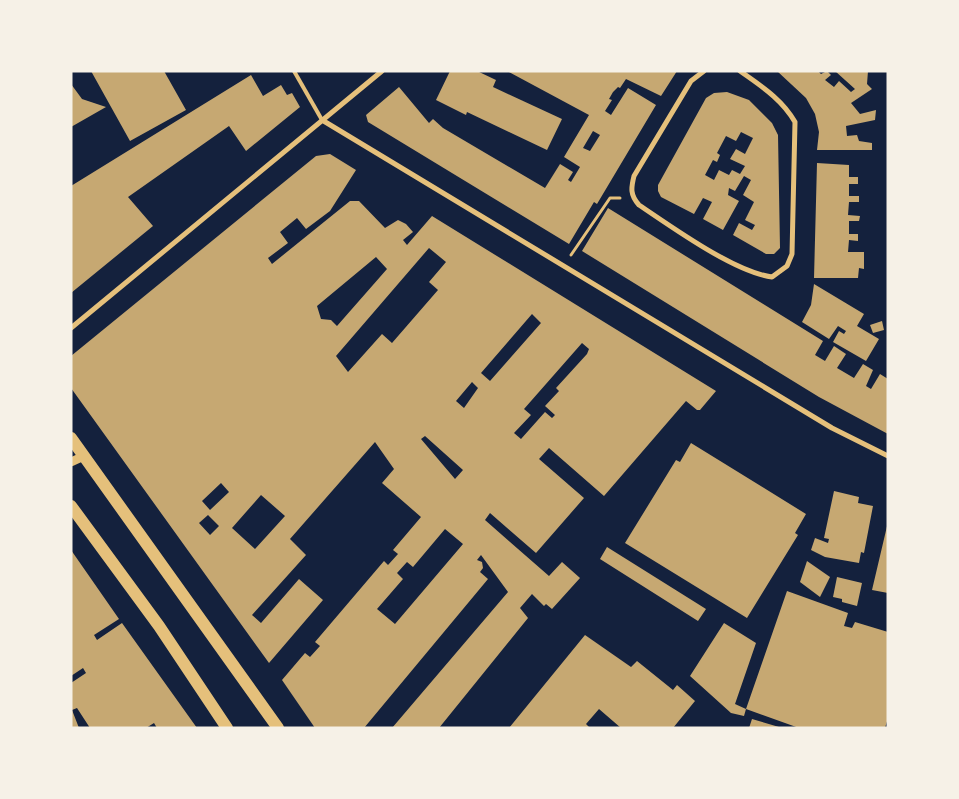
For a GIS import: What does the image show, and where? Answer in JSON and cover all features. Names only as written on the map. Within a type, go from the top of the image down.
[{"type":"main road","points":[[71,438],[278,728]]},
{"type":"main road","points":[[71,506],[159,626],[227,728]]},
{"type":"street","points":[[71,328],[382,71]]},
{"type":"street","points":[[704,71],[691,81],[634,176],[631,188],[632,198],[639,205],[702,246],[759,275],[772,277],[787,266],[792,254],[795,122],[789,111],[768,91],[740,71]]},
{"type":"street","points":[[322,120],[832,428],[888,456]]},
{"type":"street","points":[[71,462],[84,456]]},
{"type":"lane","points":[[294,71],[322,120]]},
{"type":"path","points":[[564,266],[610,198],[632,198]]},
{"type":"building","points":[[91,71],[164,71],[186,110],[130,141]]},
{"type":"building","points":[[450,71],[477,71],[496,80],[493,87],[562,119],[547,150],[467,112],[466,115],[436,100]]},
{"type":"building","points":[[507,71],[677,71],[661,96],[626,79],[620,88],[618,87],[613,92],[609,99],[612,100],[605,111],[611,115],[628,88],[656,105],[597,204],[594,202],[569,244],[368,122],[366,115],[399,87],[429,123],[433,119],[443,128],[545,188],[560,164],[573,172],[568,180],[571,182],[580,167],[564,157],[589,115]],"holes":[[[593,131],[600,135],[590,151],[583,148]]]},
{"type":"building","points":[[777,71],[818,71],[821,74],[827,71],[831,75],[825,80],[834,87],[839,81],[851,92],[855,89],[835,71],[868,71],[867,84],[872,89],[851,103],[860,114],[876,110],[875,120],[846,126],[847,136],[857,135],[859,141],[872,143],[872,150],[817,150],[819,132],[815,114],[806,98]]},
{"type":"building","points":[[251,75],[263,96],[281,85],[287,95],[292,93],[300,107],[246,151],[229,126],[128,197],[153,226],[71,293],[71,186]]},
{"type":"building","points":[[71,84],[82,99],[106,107],[71,127]]},
{"type":"building","points":[[727,92],[749,100],[772,123],[778,135],[780,248],[774,254],[766,254],[733,235],[739,223],[752,230],[755,225],[745,220],[754,202],[743,195],[751,180],[744,176],[735,191],[729,188],[728,195],[739,201],[723,230],[703,219],[712,202],[703,198],[694,214],[661,197],[658,191],[658,185],[706,98],[714,93]],"holes":[[[741,132],[753,138],[745,154],[736,149],[730,159],[745,166],[740,174],[732,170],[729,175],[719,170],[714,180],[705,175],[713,160],[717,162],[720,155],[717,153],[726,136],[736,141]]]},
{"type":"building","points":[[330,154],[356,170],[330,211],[306,229],[297,218],[280,232],[288,243],[268,258],[272,264],[350,201],[359,201],[385,228],[398,220],[406,224],[413,232],[403,240],[407,245],[432,216],[716,391],[700,410],[697,410],[686,401],[604,496],[549,448],[539,459],[584,498],[536,553],[490,513],[485,520],[549,576],[562,562],[580,578],[552,609],[546,604],[544,606],[532,594],[520,608],[528,618],[439,728],[392,728],[508,592],[481,555],[477,560],[482,562],[483,568],[480,572],[488,579],[364,728],[315,728],[282,680],[305,653],[310,657],[320,646],[315,642],[384,561],[388,565],[398,554],[393,550],[421,517],[382,483],[394,469],[375,442],[290,539],[306,555],[252,615],[261,623],[299,579],[323,600],[269,663],[71,388],[71,356],[316,156]],"holes":[[[429,248],[446,262],[429,282],[438,290],[392,343],[382,334],[348,372],[336,356]],[[376,257],[387,269],[337,326],[331,320],[321,319],[317,306]],[[532,314],[541,323],[490,381],[481,373]],[[582,343],[589,349],[587,354],[556,388],[559,391],[545,406],[555,415],[552,418],[545,412],[521,439],[514,433],[531,415],[524,409]],[[472,382],[478,388],[464,408],[456,401]],[[425,436],[463,470],[455,479],[421,439]],[[221,483],[229,492],[210,510],[202,501]],[[261,495],[285,516],[255,549],[232,528]],[[208,515],[219,526],[210,535],[199,523]],[[445,529],[463,544],[395,624],[377,609],[403,579],[397,573],[407,562],[413,567]]]},
{"type":"building","points":[[817,163],[849,165],[849,177],[858,177],[858,184],[849,184],[849,196],[859,196],[859,202],[849,202],[848,215],[860,216],[859,221],[849,221],[849,234],[858,234],[858,241],[849,240],[848,252],[864,252],[864,269],[859,268],[858,278],[814,278]]},
{"type":"building","points":[[608,208],[823,341],[815,355],[825,361],[834,346],[846,354],[837,368],[854,378],[863,364],[873,370],[866,386],[871,389],[880,374],[888,379],[888,434],[819,397],[582,251]]},
{"type":"building","points":[[814,284],[864,314],[857,326],[879,339],[866,361],[833,342],[839,331],[844,334],[846,331],[838,326],[829,339],[802,322],[811,305]]},
{"type":"building","points":[[882,321],[884,330],[873,333],[870,325]]},
{"type":"building","points":[[691,443],[806,514],[795,533],[798,535],[747,618],[625,543],[676,460],[680,462]]},
{"type":"building","points":[[834,491],[859,497],[858,503],[873,506],[864,553],[861,552],[859,563],[825,557],[811,550],[815,538],[828,543],[829,539],[824,538]]},
{"type":"building","points":[[888,522],[888,593],[872,590]]},
{"type":"building","points":[[607,547],[706,609],[698,621],[600,559]]},
{"type":"building","points":[[71,550],[119,619],[94,635],[97,640],[122,623],[197,728],[157,728],[154,723],[146,728],[90,728],[77,708],[72,710],[79,728],[72,728],[71,683],[86,673],[83,668],[71,676]]},
{"type":"building","points":[[807,561],[830,577],[820,597],[800,582]]},
{"type":"building","points":[[837,577],[862,583],[857,606],[842,602],[842,599],[833,597]]},
{"type":"building","points":[[787,591],[848,613],[844,626],[852,628],[855,622],[888,632],[888,718],[885,728],[799,728],[746,709]]},
{"type":"building","points":[[724,623],[756,643],[735,704],[746,709],[744,716],[731,713],[690,676]]},
{"type":"building","points":[[585,635],[631,667],[637,661],[673,690],[677,685],[695,701],[673,728],[621,728],[599,709],[586,724],[590,728],[509,728]]},
{"type":"building","points":[[752,719],[779,727],[779,728],[749,728]]}]
